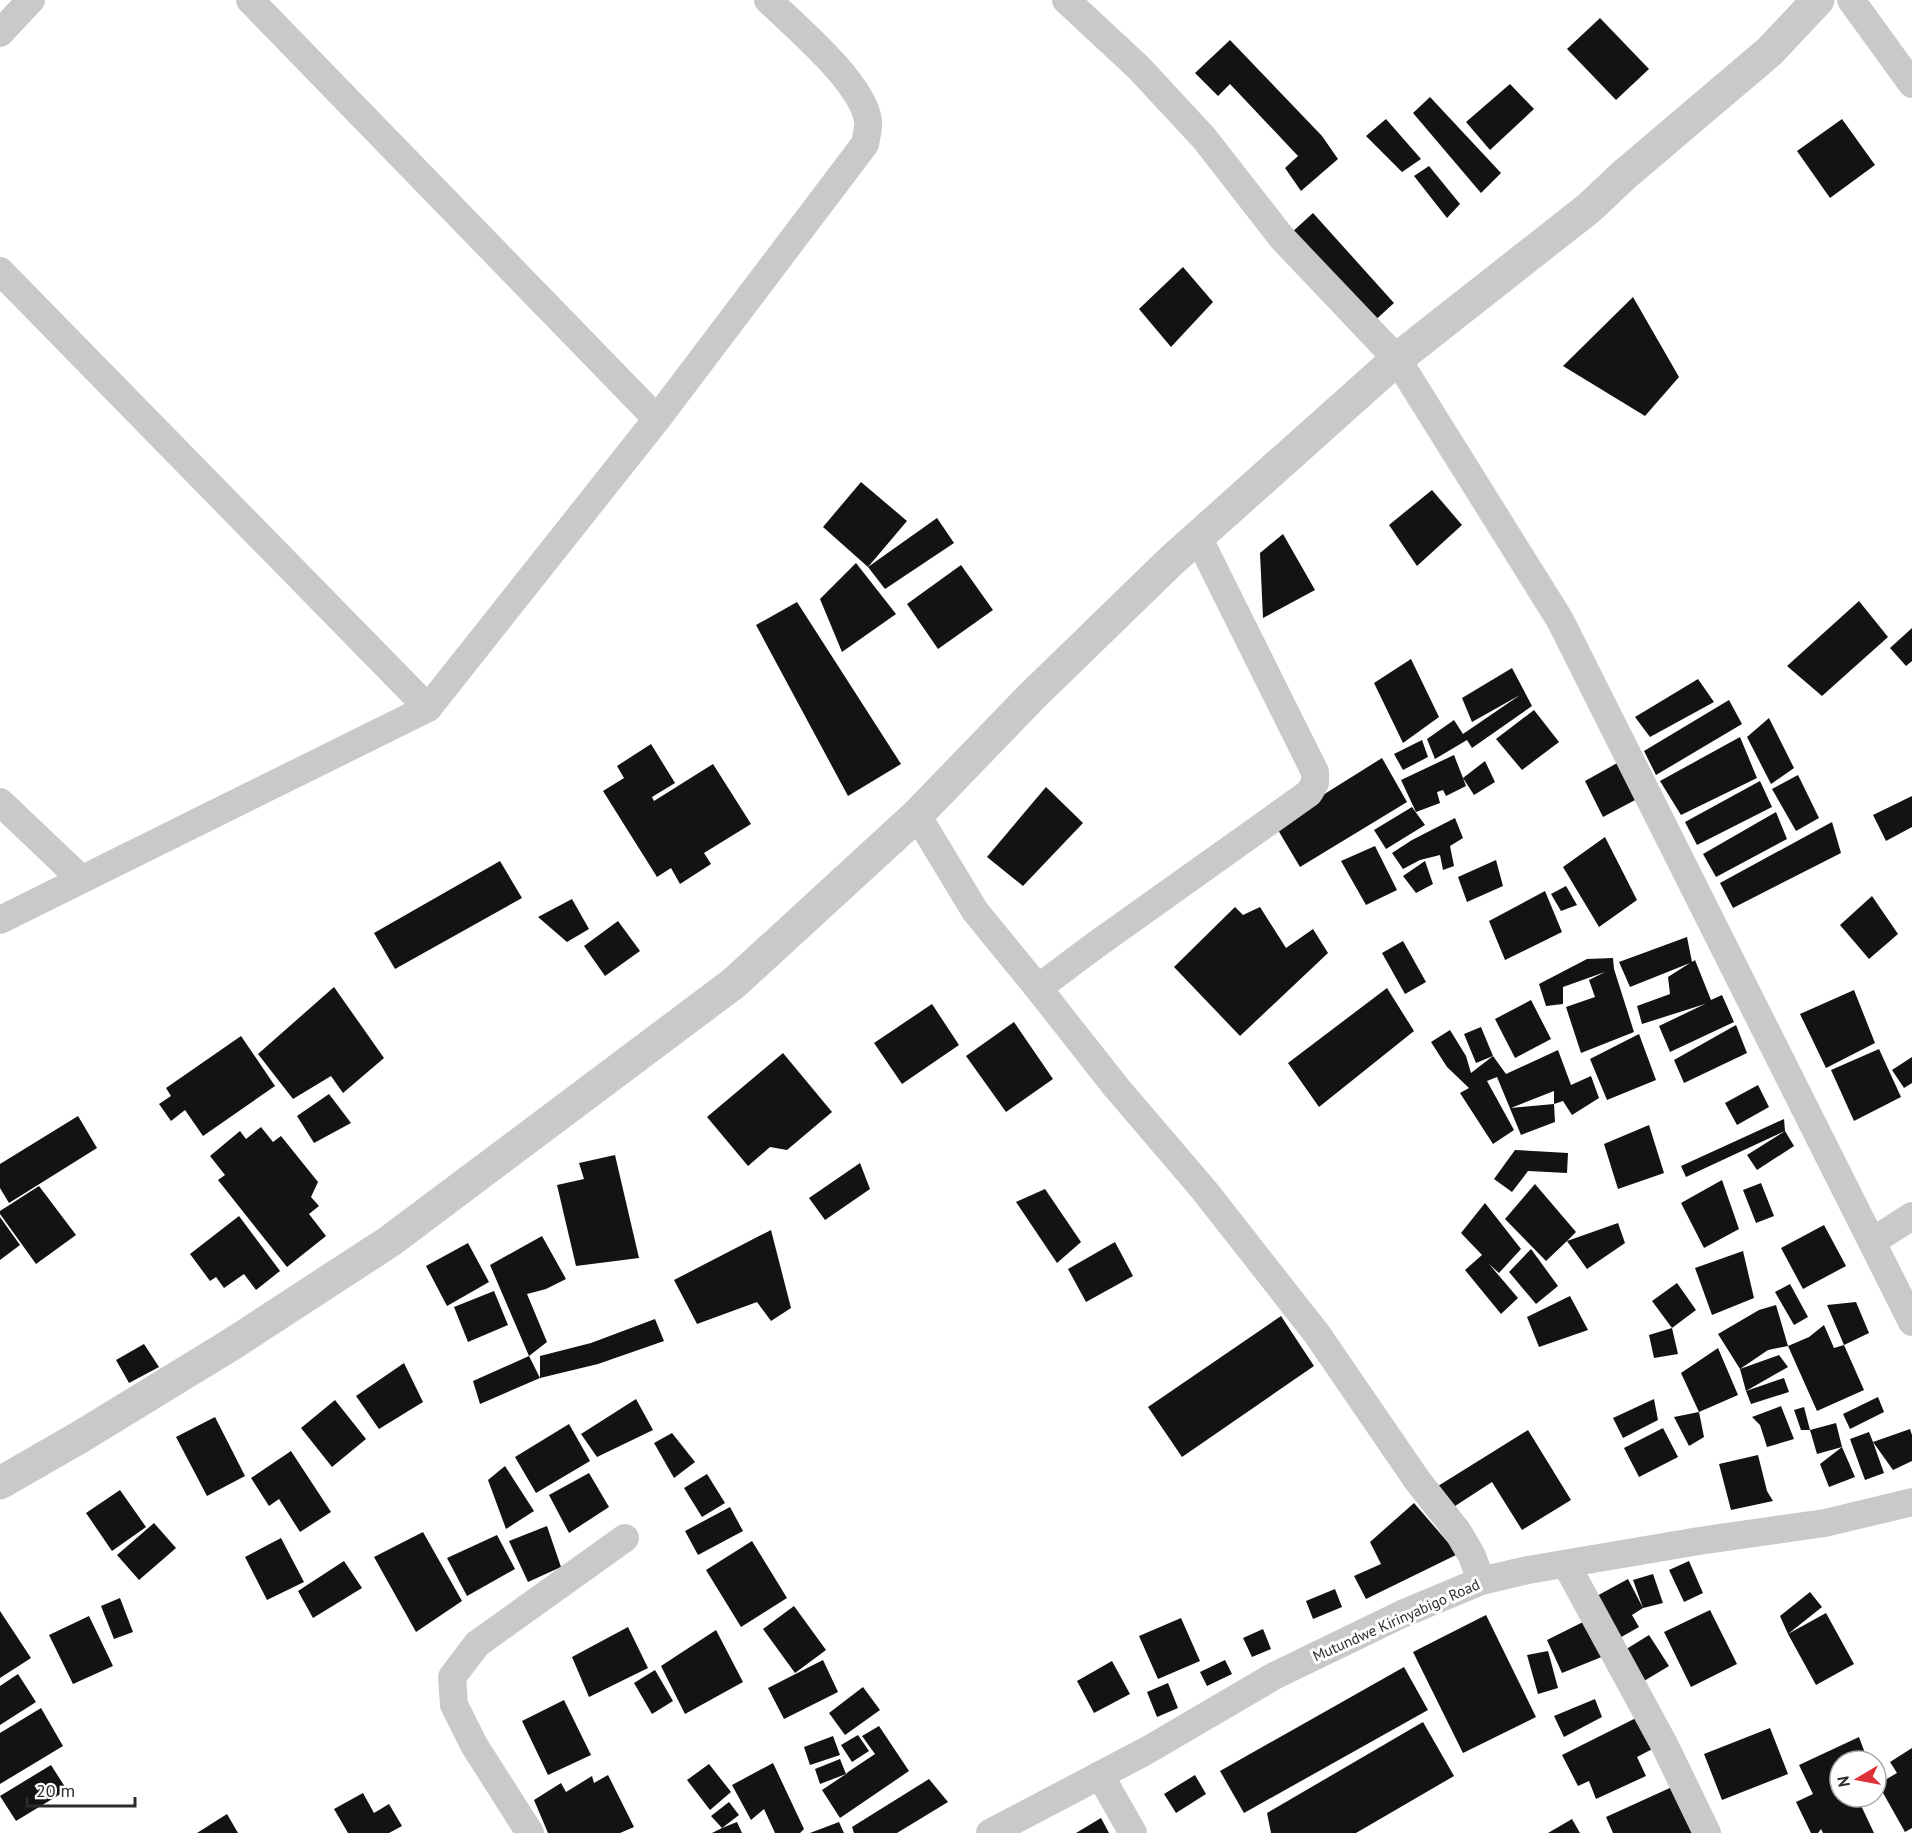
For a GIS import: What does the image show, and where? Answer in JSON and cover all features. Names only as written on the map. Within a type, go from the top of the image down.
[{"type":"street","points":[[0,33],[31,0]]},
{"type":"street","points":[[250,0],[657,418]]},
{"type":"street","points":[[0,920],[428,708],[657,418],[865,144],[868,122],[862,102],[841,72],[768,0]]},
{"type":"street","points":[[1066,0],[1139,68],[1204,138],[1282,238],[1397,359],[1560,620],[1912,1322]]},
{"type":"street","points":[[0,1483],[222,1350],[390,1240],[734,983],[917,815],[1030,697],[1198,537],[1397,359],[1589,208],[1673,132],[1770,51],[1818,0]]},
{"type":"street","points":[[1851,0],[1912,84]]},
{"type":"street","points":[[0,271],[428,708]]},
{"type":"street","points":[[1038,988],[1309,793],[1315,783],[1314,772],[1198,537]]},
{"type":"street","points":[[0,801],[81,879]]},
{"type":"street","points":[[917,815],[975,911],[1116,1087],[1204,1190],[1317,1334],[1417,1480],[1458,1532],[1472,1556],[1481,1581]]},
{"type":"street","points":[[1873,1241],[1912,1216]]},
{"type":"street","name":"Mutundwe Kirinyabigo Road","points":[[992,1832],[1146,1750],[1274,1676],[1402,1614],[1481,1581],[1528,1570],[1700,1540],[1825,1523],[1912,1502]]},
{"type":"street","points":[[530,1833],[474,1745],[454,1705],[452,1677],[477,1644],[625,1538]]},
{"type":"street","points":[[1566,1563],[1665,1746],[1707,1833]]},
{"type":"street","points":[[1100,1775],[1132,1833]]},
{"type":"building","points":[[1600,18],[1649,69],[1616,100],[1567,49]]},
{"type":"building","points":[[1230,40],[1322,136],[1338,159],[1301,191],[1285,168],[1298,156],[1230,84],[1218,96],[1195,73]]},
{"type":"building","points":[[1510,84],[1534,109],[1490,150],[1466,122]]},
{"type":"building","points":[[1430,97],[1501,173],[1481,193],[1413,113]]},
{"type":"building","points":[[1386,119],[1421,159],[1402,172],[1366,136]]},
{"type":"building","points":[[1842,119],[1875,165],[1830,198],[1797,151]]},
{"type":"building","points":[[1429,166],[1460,204],[1447,218],[1414,176]]},
{"type":"building","points":[[1313,213],[1394,303],[1370,325],[1290,234]]},
{"type":"building","points":[[1183,267],[1213,302],[1171,347],[1139,309]]},
{"type":"building","points":[[1633,297],[1679,377],[1645,416],[1563,366]]},
{"type":"building","points":[[861,482],[907,521],[868,567],[823,527]]},
{"type":"building","points":[[1432,490],[1462,525],[1417,566],[1389,525]]},
{"type":"building","points":[[937,518],[954,543],[885,589],[868,567]]},
{"type":"building","points":[[1283,534],[1315,590],[1263,618],[1260,553]]},
{"type":"building","points":[[856,563],[896,614],[842,652],[820,599]]},
{"type":"building","points":[[961,565],[993,610],[938,649],[907,604]]},
{"type":"building","points":[[1859,601],[1888,637],[1822,696],[1787,666]]},
{"type":"building","points":[[797,602],[901,764],[848,796],[756,625]]},
{"type":"building","points":[[1912,628],[1912,661],[1906,666],[1890,648]]},
{"type":"building","points":[[1411,659],[1439,717],[1403,743],[1374,683]]},
{"type":"building","points":[[1512,668],[1532,706],[1472,748],[1467,740],[1435,759],[1427,739],[1454,720],[1463,734],[1520,695],[1472,722],[1462,698]]},
{"type":"building","points":[[1698,679],[1714,702],[1650,737],[1635,717]]},
{"type":"building","points":[[1729,700],[1742,724],[1656,775],[1644,751]]},
{"type":"building","points":[[1534,710],[1559,742],[1522,770],[1496,739]]},
{"type":"building","points":[[1769,718],[1794,768],[1771,784],[1747,737]]},
{"type":"building","points":[[1740,737],[1757,778],[1681,815],[1660,781]]},
{"type":"building","points":[[1422,740],[1428,757],[1403,770],[1394,754]]},
{"type":"building","points":[[651,744],[675,783],[652,797],[654,801],[713,764],[751,824],[704,853],[711,864],[680,884],[671,868],[657,877],[603,791],[624,778],[617,766]]},
{"type":"building","points":[[1454,755],[1466,786],[1446,796],[1443,790],[1437,792],[1440,803],[1416,812],[1401,780]]},
{"type":"building","points":[[1382,758],[1407,802],[1300,867],[1275,825]]},
{"type":"building","points":[[1485,761],[1495,782],[1474,795],[1463,778]]},
{"type":"building","points":[[1619,762],[1637,799],[1603,817],[1585,781]]},
{"type":"building","points":[[1798,775],[1819,818],[1796,831],[1772,789]]},
{"type":"building","points":[[1760,781],[1772,807],[1697,845],[1685,822]]},
{"type":"building","points":[[1046,787],[1083,823],[1023,886],[987,857]]},
{"type":"building","points":[[1912,796],[1912,827],[1886,841],[1873,815]]},
{"type":"building","points":[[1412,807],[1425,825],[1386,849],[1374,830]]},
{"type":"building","points":[[1776,812],[1787,839],[1716,877],[1703,854]]},
{"type":"building","points":[[1455,818],[1463,838],[1450,846],[1454,866],[1443,870],[1440,855],[1420,860],[1403,869],[1392,853]]},
{"type":"building","points":[[1832,822],[1841,853],[1733,908],[1720,883]]},
{"type":"building","points":[[1605,837],[1637,900],[1599,927],[1563,867]]},
{"type":"building","points":[[1375,846],[1397,890],[1366,905],[1341,861]]},
{"type":"building","points":[[1496,860],[1503,886],[1467,902],[1458,877]]},
{"type":"building","points":[[500,861],[522,898],[395,969],[374,933]]},
{"type":"building","points":[[1425,861],[1433,884],[1416,893],[1403,876]]},
{"type":"building","points":[[1566,886],[1577,905],[1561,911],[1551,894]]},
{"type":"building","points":[[1545,891],[1562,932],[1505,960],[1489,921]]},
{"type":"building","points":[[1872,896],[1898,934],[1869,959],[1840,925]]},
{"type":"building","points":[[572,899],[589,929],[567,942],[538,917]]},
{"type":"building","points":[[1235,907],[1243,915],[1260,907],[1286,948],[1313,929],[1328,953],[1240,1036],[1174,967]]},
{"type":"building","points":[[618,921],[640,951],[605,976],[584,946]]},
{"type":"building","points":[[1687,937],[1692,962],[1695,960],[1711,1000],[1722,995],[1734,1022],[1670,1052],[1659,1026],[1705,1004],[1642,1024],[1637,1006],[1670,994],[1668,977],[1690,963],[1630,987],[1619,962]]},
{"type":"building","points":[[1403,941],[1426,982],[1405,994],[1382,953]]},
{"type":"building","points":[[1613,958],[1614,969],[1634,1032],[1581,1053],[1566,1007],[1595,997],[1589,980],[1605,972],[1563,987],[1563,1004],[1546,1006],[1539,984],[1587,959]]},
{"type":"building","points":[[334,987],[384,1058],[343,1093],[331,1076],[293,1099],[258,1054]]},
{"type":"building","points":[[1387,988],[1414,1031],[1319,1107],[1288,1063]]},
{"type":"building","points":[[1854,990],[1875,1043],[1826,1068],[1800,1014]]},
{"type":"building","points":[[1531,1000],[1551,1039],[1515,1058],[1495,1019]]},
{"type":"building","points":[[932,1004],[959,1045],[902,1084],[874,1043]]},
{"type":"building","points":[[1014,1022],[1053,1079],[1006,1112],[966,1056]]},
{"type":"building","points":[[1736,1025],[1747,1053],[1684,1083],[1674,1060]]},
{"type":"building","points":[[1481,1027],[1493,1056],[1476,1063],[1464,1034]]},
{"type":"building","points":[[1450,1030],[1466,1056],[1471,1073],[1493,1056],[1506,1074],[1558,1050],[1571,1085],[1591,1076],[1599,1098],[1572,1115],[1563,1101],[1554,1104],[1555,1122],[1521,1135],[1497,1077],[1487,1081],[1514,1130],[1493,1144],[1460,1093],[1469,1088],[1447,1067],[1431,1042]],"holes":[[[1554,1091],[1554,1104],[1511,1108]]]},
{"type":"building","points":[[1639,1034],[1656,1080],[1607,1100],[1590,1059]]},
{"type":"building","points":[[241,1036],[275,1086],[203,1136],[185,1110],[171,1121],[159,1104],[171,1096],[166,1088]]},
{"type":"building","points":[[1879,1049],[1901,1097],[1854,1121],[1831,1070]]},
{"type":"building","points":[[783,1053],[832,1112],[787,1150],[770,1147],[748,1166],[707,1117]]},
{"type":"building","points":[[1912,1057],[1912,1083],[1904,1088],[1892,1070]]},
{"type":"building","points":[[1758,1085],[1769,1107],[1737,1125],[1725,1103]]},
{"type":"building","points":[[329,1094],[351,1123],[314,1143],[297,1116]]},
{"type":"building","points":[[78,1116],[97,1148],[9,1203],[0,1188],[0,1164]]},
{"type":"building","points":[[1784,1119],[1785,1131],[1686,1177],[1681,1166]]},
{"type":"building","points":[[1649,1125],[1664,1173],[1618,1189],[1604,1144]]},
{"type":"building","points":[[261,1127],[273,1142],[281,1136],[318,1182],[311,1197],[319,1206],[309,1214],[326,1236],[287,1267],[218,1180],[225,1175],[210,1156],[240,1131],[246,1139]]},
{"type":"building","points":[[1785,1131],[1794,1146],[1757,1170],[1747,1155]]},
{"type":"building","points":[[1515,1150],[1568,1153],[1567,1173],[1528,1171],[1512,1192],[1494,1179]]},
{"type":"building","points":[[615,1155],[639,1258],[576,1266],[557,1185],[584,1179],[579,1163]]},
{"type":"building","points":[[860,1163],[870,1189],[825,1220],[809,1198]]},
{"type":"building","points":[[1722,1180],[1739,1229],[1704,1248],[1681,1203]]},
{"type":"building","points":[[1761,1183],[1774,1216],[1756,1223],[1743,1190]]},
{"type":"building","points":[[1535,1184],[1576,1232],[1546,1261],[1505,1219]]},
{"type":"building","points":[[39,1186],[76,1235],[36,1264],[0,1211]]},
{"type":"building","points":[[1045,1189],[1081,1242],[1057,1263],[1016,1202]]},
{"type":"building","points":[[1485,1203],[1521,1249],[1499,1273],[1489,1264],[1518,1298],[1501,1314],[1465,1270],[1482,1255],[1461,1233]]},
{"type":"building","points":[[239,1216],[280,1271],[256,1290],[244,1274],[224,1288],[216,1277],[210,1281],[190,1254]]},
{"type":"building","points":[[0,1217],[20,1245],[0,1260]]},
{"type":"building","points":[[1618,1223],[1625,1243],[1587,1269],[1567,1241]]},
{"type":"building","points":[[1824,1225],[1846,1266],[1803,1289],[1781,1248]]},
{"type":"building","points":[[771,1230],[791,1308],[771,1321],[757,1302],[697,1324],[674,1280]]},
{"type":"building","points":[[542,1236],[566,1279],[546,1289],[527,1294],[547,1342],[529,1356],[490,1265]]},
{"type":"building","points":[[1115,1242],[1133,1276],[1086,1302],[1068,1269]]},
{"type":"building","points":[[468,1243],[489,1282],[447,1306],[426,1266]]},
{"type":"building","points":[[1531,1249],[1558,1286],[1536,1304],[1509,1272]]},
{"type":"building","points":[[1743,1251],[1754,1298],[1712,1315],[1695,1268]]},
{"type":"building","points":[[1677,1283],[1696,1310],[1672,1328],[1652,1301]]},
{"type":"building","points":[[1790,1284],[1808,1317],[1794,1325],[1775,1292]]},
{"type":"building","points":[[494,1291],[508,1325],[468,1342],[454,1307]]},
{"type":"building","points":[[1570,1296],[1588,1330],[1539,1347],[1527,1317]]},
{"type":"building","points":[[1856,1302],[1869,1333],[1844,1345],[1827,1305]]},
{"type":"building","points":[[1776,1305],[1788,1346],[1768,1350],[1740,1369],[1718,1334],[1759,1310]]},
{"type":"building","points":[[1281,1316],[1314,1366],[1182,1457],[1148,1407]]},
{"type":"building","points":[[655,1319],[664,1341],[598,1364],[540,1378],[540,1356],[591,1343]]},
{"type":"building","points":[[1824,1325],[1834,1348],[1844,1345],[1864,1390],[1817,1411],[1788,1346],[1809,1337]]},
{"type":"building","points":[[1672,1328],[1678,1354],[1654,1358],[1649,1335]]},
{"type":"building","points":[[144,1344],[159,1367],[129,1383],[116,1360]]},
{"type":"building","points":[[1718,1348],[1738,1395],[1699,1412],[1681,1373]]},
{"type":"building","points":[[1779,1355],[1788,1367],[1746,1391],[1740,1369]]},
{"type":"building","points":[[529,1356],[540,1378],[480,1404],[473,1381]]},
{"type":"building","points":[[404,1363],[423,1402],[379,1429],[356,1396]]},
{"type":"building","points":[[1784,1378],[1789,1392],[1751,1404],[1746,1391]]},
{"type":"building","points":[[1878,1397],[1884,1412],[1850,1429],[1843,1414]]},
{"type":"building","points":[[636,1399],[653,1430],[597,1457],[581,1434]]},
{"type":"building","points":[[1654,1399],[1658,1420],[1623,1438],[1613,1418]]},
{"type":"building","points":[[335,1400],[366,1439],[332,1467],[301,1428]]},
{"type":"building","points":[[1781,1406],[1794,1439],[1767,1447],[1760,1425],[1752,1417]]},
{"type":"building","points":[[1804,1407],[1810,1430],[1801,1430],[1794,1410]]},
{"type":"building","points":[[1699,1412],[1704,1437],[1689,1446],[1674,1417]]},
{"type":"building","points":[[215,1417],[245,1476],[207,1496],[176,1437]]},
{"type":"building","points":[[1836,1423],[1842,1447],[1817,1454],[1810,1430]]},
{"type":"building","points":[[569,1424],[590,1461],[536,1493],[515,1457]]},
{"type":"building","points":[[1663,1428],[1678,1457],[1639,1477],[1624,1448]]},
{"type":"building","points":[[1910,1429],[1912,1461],[1893,1470],[1873,1442]]},
{"type":"building","points":[[1528,1430],[1571,1500],[1522,1530],[1492,1482],[1452,1508],[1438,1486]]},
{"type":"building","points":[[1869,1432],[1884,1473],[1865,1480],[1850,1439]]},
{"type":"building","points":[[672,1433],[695,1462],[674,1478],[654,1443]]},
{"type":"building","points":[[1842,1447],[1855,1477],[1829,1487],[1820,1464]]},
{"type":"building","points":[[291,1451],[331,1512],[300,1532],[279,1499],[269,1506],[251,1478]]},
{"type":"building","points":[[1758,1455],[1767,1491],[1773,1501],[1731,1510],[1719,1464]]},
{"type":"building","points":[[505,1466],[534,1511],[506,1529],[488,1480]]},
{"type":"building","points":[[589,1473],[609,1507],[569,1533],[549,1495]]},
{"type":"building","points":[[707,1474],[725,1503],[702,1517],[684,1488]]},
{"type":"building","points":[[120,1490],[146,1527],[112,1551],[86,1513]]},
{"type":"building","points":[[1414,1503],[1458,1554],[1366,1599],[1354,1576],[1381,1564],[1370,1542]]},
{"type":"building","points":[[730,1507],[743,1531],[698,1555],[685,1531]]},
{"type":"building","points":[[154,1523],[176,1548],[139,1580],[117,1555]]},
{"type":"building","points":[[547,1526],[561,1567],[528,1582],[509,1541]]},
{"type":"building","points":[[423,1532],[462,1601],[416,1632],[374,1557]]},
{"type":"building","points":[[497,1535],[515,1569],[467,1596],[447,1558]]},
{"type":"building","points":[[281,1538],[304,1582],[267,1600],[245,1557]]},
{"type":"building","points":[[752,1541],[787,1598],[741,1627],[706,1570]]},
{"type":"building","points":[[344,1561],[362,1588],[313,1618],[298,1591]]},
{"type":"building","points":[[1689,1561],[1703,1593],[1684,1602],[1669,1570]]},
{"type":"building","points":[[1653,1574],[1663,1603],[1643,1608],[1633,1580]]},
{"type":"building","points":[[1628,1579],[1643,1608],[1632,1615],[1639,1627],[1616,1640],[1593,1598]]},
{"type":"building","points":[[1335,1589],[1342,1607],[1313,1619],[1306,1601]]},
{"type":"building","points":[[1810,1592],[1822,1607],[1788,1634],[1780,1616]]},
{"type":"building","points":[[120,1598],[133,1632],[114,1639],[101,1606]]},
{"type":"building","points":[[794,1606],[826,1650],[795,1673],[763,1629]]},
{"type":"building","points":[[1710,1610],[1737,1664],[1691,1687],[1664,1632]]},
{"type":"building","points":[[0,1611],[31,1658],[0,1678]]},
{"type":"building","points":[[1826,1613],[1854,1664],[1816,1685],[1788,1634]]},
{"type":"building","points":[[1486,1615],[1536,1717],[1463,1753],[1413,1652]]},
{"type":"building","points":[[89,1616],[113,1666],[73,1684],[49,1635]]},
{"type":"building","points":[[1181,1618],[1200,1661],[1158,1679],[1139,1636]]},
{"type":"building","points":[[1591,1618],[1609,1654],[1562,1673],[1547,1640]]},
{"type":"building","points":[[628,1627],[648,1668],[589,1697],[572,1657]]},
{"type":"building","points":[[1263,1629],[1271,1649],[1252,1657],[1243,1638]]},
{"type":"building","points":[[716,1630],[743,1682],[685,1714],[661,1666]]},
{"type":"building","points":[[1649,1635],[1669,1666],[1639,1684],[1620,1653]]},
{"type":"building","points":[[1548,1651],[1558,1688],[1538,1694],[1527,1655]]},
{"type":"building","points":[[823,1660],[838,1692],[784,1719],[768,1688]]},
{"type":"building","points":[[1225,1660],[1232,1674],[1207,1686],[1200,1672]]},
{"type":"building","points":[[1112,1661],[1130,1694],[1094,1713],[1077,1681]]},
{"type":"building","points":[[1404,1667],[1428,1710],[1244,1813],[1220,1771]]},
{"type":"building","points":[[655,1670],[673,1701],[652,1714],[634,1683]]},
{"type":"building","points":[[18,1674],[36,1702],[0,1725],[0,1686]]},
{"type":"building","points":[[1168,1683],[1178,1708],[1157,1717],[1147,1692]]},
{"type":"building","points":[[863,1687],[880,1710],[845,1735],[829,1713]]},
{"type":"building","points":[[1595,1699],[1602,1717],[1564,1737],[1554,1716]]},
{"type":"building","points":[[564,1700],[591,1755],[548,1775],[522,1721]]},
{"type":"building","points":[[41,1708],[63,1746],[0,1784],[0,1733]]},
{"type":"building","points":[[1644,1714],[1660,1745],[1637,1757],[1646,1776],[1596,1799],[1589,1781],[1578,1786],[1562,1755]]},
{"type":"building","points":[[1423,1722],[1454,1776],[1356,1833],[1271,1833],[1267,1813]]},
{"type":"building","points":[[879,1726],[909,1771],[840,1818],[822,1790],[875,1754],[862,1736]]},
{"type":"building","points":[[1770,1728],[1788,1774],[1722,1800],[1704,1754]]},
{"type":"building","points":[[858,1735],[869,1751],[852,1762],[841,1745]]},
{"type":"building","points":[[833,1736],[840,1755],[810,1765],[804,1747]]},
{"type":"building","points":[[1859,1737],[1864,1749],[1833,1749]]},
{"type":"building","points":[[1912,1748],[1912,1828],[1905,1832],[1888,1802],[1888,1778],[1897,1773],[1890,1762]]},
{"type":"building","points":[[1828,1751],[1828,1809],[1863,1809],[1874,1833],[1823,1833],[1821,1829],[1818,1833],[1811,1833],[1796,1802],[1813,1794],[1799,1765]]},
{"type":"building","points":[[840,1759],[846,1774],[820,1784],[815,1769]]},
{"type":"building","points":[[773,1763],[804,1829],[800,1833],[775,1833],[764,1809],[751,1820],[732,1785]]},
{"type":"building","points":[[709,1764],[731,1792],[710,1810],[687,1780]]},
{"type":"building","points":[[51,1765],[67,1790],[16,1821],[0,1796]]},
{"type":"building","points":[[608,1775],[634,1827],[620,1833],[548,1833],[534,1800],[561,1783],[566,1792],[592,1776],[594,1783]]},
{"type":"building","points":[[1195,1775],[1206,1794],[1176,1813],[1164,1794]]},
{"type":"building","points":[[929,1779],[948,1802],[897,1833],[854,1833],[852,1827]]},
{"type":"building","points":[[1672,1787],[1694,1833],[1613,1833],[1606,1817]]},
{"type":"building","points":[[363,1793],[374,1813],[389,1804],[402,1826],[389,1833],[348,1833],[334,1809]]},
{"type":"building","points":[[729,1802],[739,1815],[722,1828],[711,1816]]},
{"type":"building","points":[[227,1814],[238,1833],[197,1833]]},
{"type":"building","points":[[1101,1818],[1109,1833],[1076,1833]]},
{"type":"building","points":[[1572,1819],[1580,1833],[1548,1833]]},
{"type":"building","points":[[737,1822],[742,1833],[712,1833],[722,1828]]},
{"type":"building","points":[[839,1822],[844,1833],[810,1833]]}]
